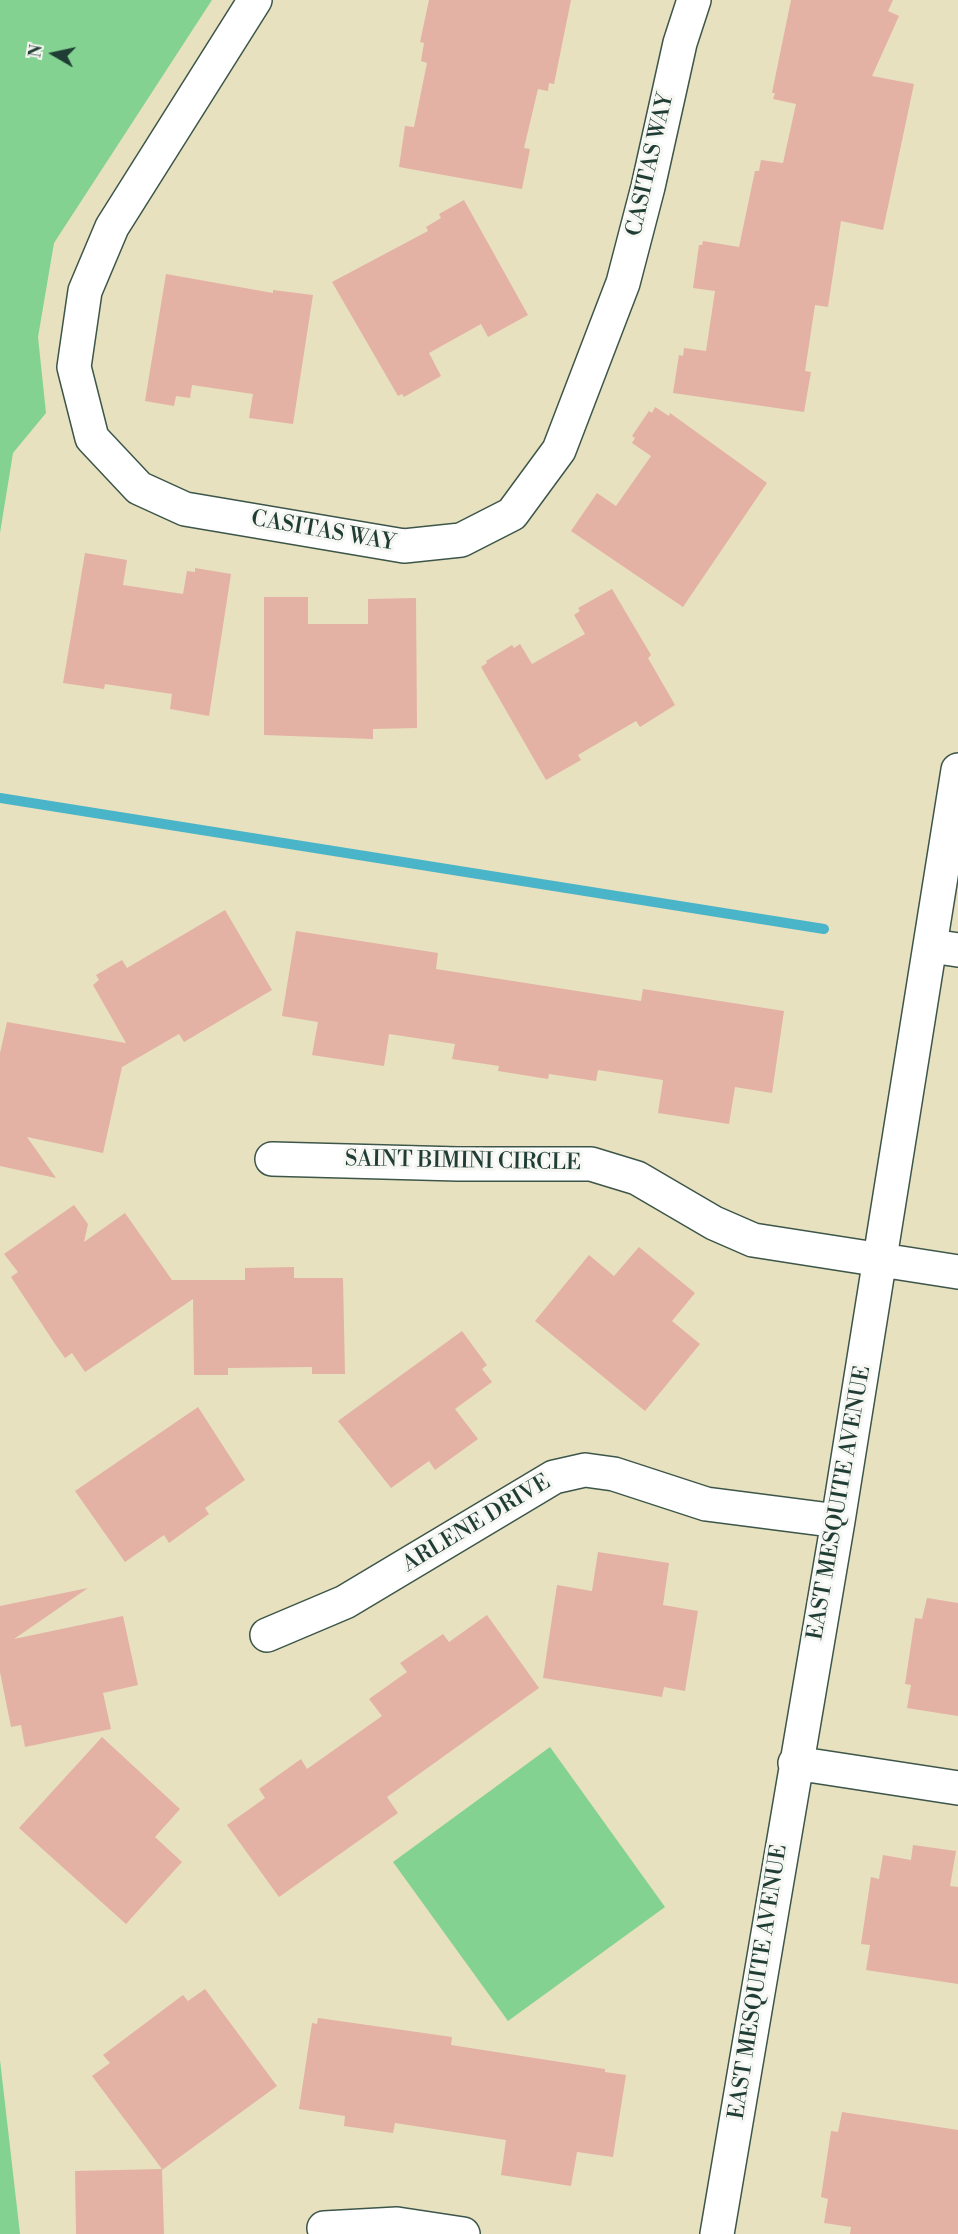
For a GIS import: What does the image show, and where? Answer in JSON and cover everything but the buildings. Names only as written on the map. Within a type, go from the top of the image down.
[{"type":"street","name":"CASITAS WAY","points":[[255,0],[112,227],[85,291],[74,367],[92,438],[139,488],[185,509],[404,546],[461,540],[512,514],[559,450],[623,283],[648,187],[680,43],[694,0]]},
{"type":"street","name":"EAST MESQUITE AVENUE","points":[[717,2234],[880,1260],[944,948],[958,770]]},
{"type":"street","name":"SAINT BIMINI CIRCLE","points":[[272,1159],[458,1164],[591,1164],[637,1178],[714,1223],[753,1240],[958,1272]]},
{"type":"street","name":"ARLENE DRIVE","points":[[267,1635],[345,1602],[554,1476],[585,1470],[614,1474],[706,1504],[838,1521]]},
{"type":"street","points":[[795,1763],[958,1788]]},
{"type":"street","points":[[324,2228],[397,2224],[464,2234]]},
{"type":"green space","points":[[0,0],[212,0],[54,243],[38,337],[46,413],[13,453],[0,533]]},
{"type":"green space","points":[[550,1747],[665,1907],[508,2021],[393,1862]]},
{"type":"green space","points":[[0,2060],[20,2234],[0,2234]]},
{"type":"waterway","points":[[0,798],[824,929]]}]
